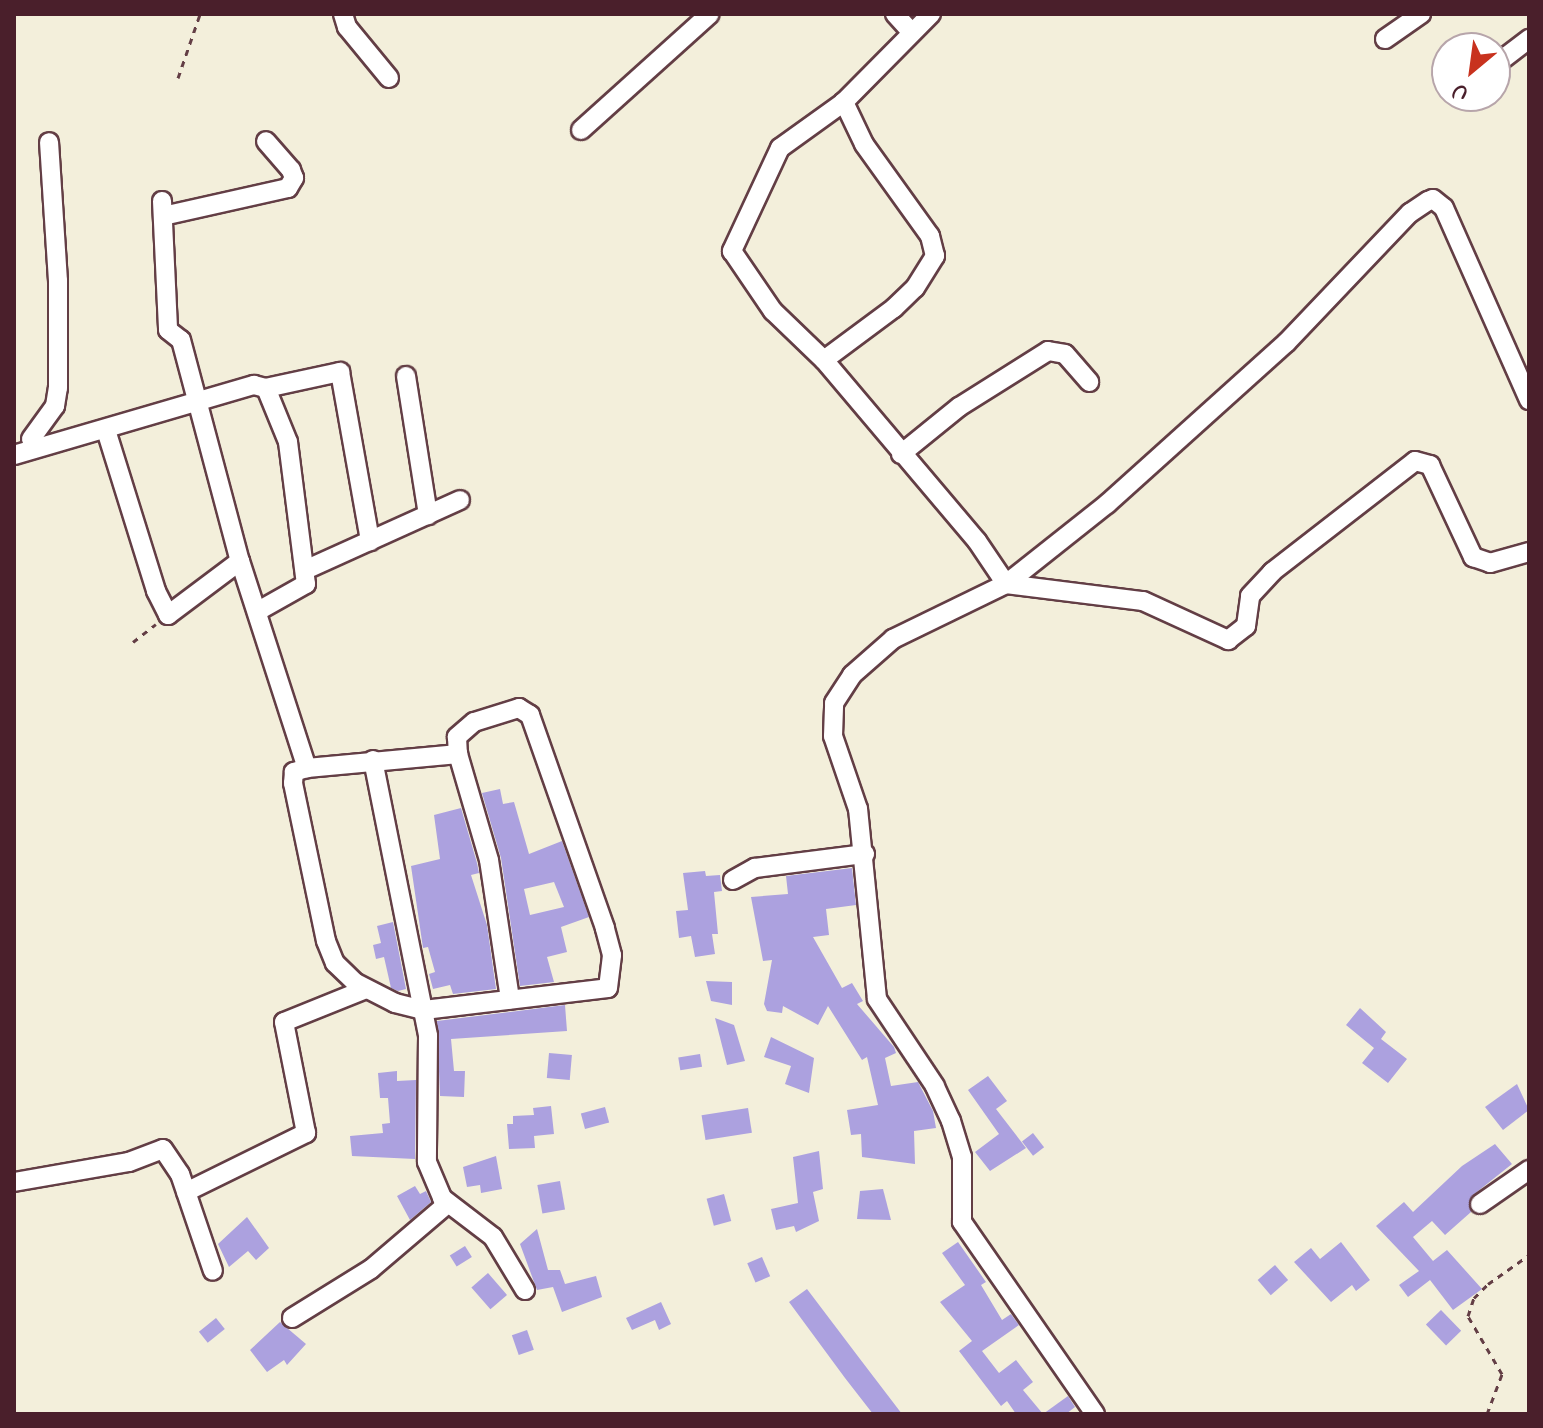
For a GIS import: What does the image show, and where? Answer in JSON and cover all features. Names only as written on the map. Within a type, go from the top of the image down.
[{"type":"street","points":[[343,14],[347,27],[389,78]]},
{"type":"street","points":[[581,130],[710,14]]},
{"type":"street","points":[[895,14],[912,33]]},
{"type":"street","points":[[931,14],[844,102],[780,148],[731,247],[773,311],[824,360],[977,541],[1006,584],[1143,601],[1228,640],[1246,626],[1250,596],[1272,572],[1415,461],[1430,465],[1473,557],[1490,563],[1529,552]]},
{"type":"street","points":[[1385,39],[1421,14]]},
{"type":"street","points":[[1511,54],[1528,42]]},
{"type":"street","points":[[824,360],[894,308],[915,288],[935,256],[930,236],[864,144],[844,102]]},
{"type":"street","points":[[266,141],[291,170],[294,178],[288,188],[163,208],[168,330],[181,340],[240,561],[307,768]]},
{"type":"street","points":[[37,443],[55,406],[58,388],[58,281],[49,142]]},
{"type":"street","points":[[1095,1414],[962,1222],[962,1157],[951,1121],[873,988],[865,854],[858,809],[830,723],[834,703],[852,675],[893,639],[1006,584],[1107,504],[1275,353],[1410,213],[1428,201],[1433,199],[1444,208],[1529,400]]},
{"type":"street","points":[[901,454],[959,407],[1048,351],[1065,354],[1089,382]]},
{"type":"street","points":[[14,455],[37,443],[106,430],[254,385],[266,388],[340,372],[370,541]]},
{"type":"street","points":[[406,376],[428,515]]},
{"type":"street","points":[[258,611],[301,590],[305,570],[288,442],[266,388]]},
{"type":"street","points":[[14,429],[37,443]]},
{"type":"street","points":[[106,430],[156,591],[168,615],[240,561]]},
{"type":"street","points":[[305,570],[460,500]]},
{"type":"street","points":[[458,754],[307,768],[292,776],[326,941],[335,963],[366,989],[424,1010],[604,990],[613,978],[612,955],[530,715],[519,708],[474,722],[457,737],[458,754],[489,860],[510,999]]},
{"type":"street","points":[[373,760],[424,1010],[427,1162],[447,1204],[493,1237],[525,1290]]},
{"type":"street","points":[[733,880],[755,868],[865,854]]},
{"type":"street","points":[[186,1192],[306,1133],[284,1022],[366,989]]},
{"type":"street","points":[[14,1182],[129,1162],[163,1149],[174,1160],[213,1271]]},
{"type":"street","points":[[1480,1204],[1529,1170]]},
{"type":"street","points":[[292,1318],[371,1269],[447,1204]]},
{"type":"path","points":[[178,78],[200,14]]},
{"type":"path","points":[[133,642],[168,615]]},
{"type":"path","points":[[1487,1414],[1502,1374],[1468,1316],[1474,1298],[1488,1284],[1529,1255]]},
{"type":"building","points":[[500,789],[503,804],[514,802],[529,854],[562,841],[589,917],[561,927],[567,952],[547,957],[554,982],[520,986],[501,858],[482,793]],"holes":[[[554,882],[564,907],[530,915],[524,889]]]},
{"type":"building","points":[[461,808],[479,873],[471,875],[487,925],[496,989],[453,994],[450,985],[433,989],[429,974],[435,972],[428,947],[423,948],[411,866],[440,859],[434,815]]},
{"type":"building","points":[[852,868],[856,905],[826,909],[829,935],[813,937],[842,988],[852,983],[863,1001],[857,1004],[894,1047],[896,1053],[885,1058],[891,1086],[918,1082],[933,1111],[936,1128],[914,1131],[915,1164],[862,1157],[861,1134],[851,1135],[847,1110],[878,1105],[867,1057],[862,1060],[828,1006],[818,1025],[783,1006],[782,1013],[767,1011],[764,1004],[772,960],[763,961],[751,897],[788,894],[786,876]]},
{"type":"building","points":[[705,871],[706,876],[720,875],[722,891],[714,892],[718,934],[712,934],[715,954],[695,957],[691,936],[679,938],[676,911],[688,910],[683,873]]},
{"type":"building","points":[[393,922],[406,989],[398,991],[391,988],[384,957],[376,959],[373,945],[381,943],[377,926]]},
{"type":"building","points":[[706,981],[732,982],[732,1005],[711,1001]]},
{"type":"building","points":[[565,1005],[567,1031],[451,1039],[454,1071],[465,1071],[464,1097],[440,1096],[437,1021]]},
{"type":"building","points":[[1360,1008],[1386,1032],[1381,1039],[1407,1059],[1388,1083],[1362,1063],[1374,1048],[1346,1025]]},
{"type":"building","points":[[715,1018],[734,1025],[745,1061],[727,1065]]},
{"type":"building","points":[[771,1037],[814,1058],[809,1093],[785,1084],[791,1066],[764,1057]]},
{"type":"building","points":[[549,1053],[572,1055],[570,1080],[547,1078]]},
{"type":"building","points":[[700,1054],[702,1067],[680,1070],[678,1057]]},
{"type":"building","points":[[397,1071],[397,1081],[416,1080],[415,1159],[352,1156],[350,1136],[383,1133],[382,1124],[390,1123],[388,1098],[380,1098],[378,1073]]},
{"type":"building","points":[[988,1076],[1007,1101],[996,1109],[1026,1148],[990,1171],[975,1152],[999,1134],[968,1090]]},
{"type":"building","points":[[1517,1084],[1529,1110],[1503,1130],[1485,1107]]},
{"type":"building","points":[[551,1106],[554,1134],[534,1136],[535,1148],[509,1149],[507,1124],[513,1124],[513,1116],[534,1115],[533,1108]]},
{"type":"building","points":[[605,1107],[609,1122],[585,1129],[581,1113]]},
{"type":"building","points":[[748,1108],[752,1133],[705,1140],[702,1115]]},
{"type":"building","points":[[1033,1133],[1044,1147],[1033,1156],[1022,1142]]},
{"type":"building","points":[[1495,1144],[1512,1164],[1473,1195],[1471,1212],[1445,1235],[1432,1221],[1413,1237],[1433,1261],[1447,1250],[1482,1289],[1453,1310],[1430,1280],[1408,1297],[1399,1285],[1419,1271],[1376,1226],[1404,1202],[1413,1212],[1462,1166]]},
{"type":"building","points":[[819,1151],[823,1189],[813,1192],[819,1221],[796,1232],[794,1226],[776,1230],[771,1209],[798,1203],[793,1157]]},
{"type":"building","points":[[496,1156],[502,1189],[481,1193],[480,1185],[467,1187],[463,1167]]},
{"type":"building","points":[[560,1181],[565,1210],[542,1214],[537,1185]]},
{"type":"building","points":[[415,1186],[420,1194],[426,1191],[431,1202],[410,1220],[397,1196]]},
{"type":"building","points":[[883,1189],[891,1220],[857,1219],[860,1191]]},
{"type":"building","points":[[724,1194],[731,1221],[714,1226],[707,1199]]},
{"type":"building","points":[[247,1217],[269,1248],[256,1260],[248,1251],[229,1267],[218,1244]]},
{"type":"building","points":[[537,1229],[548,1270],[560,1270],[565,1284],[596,1276],[602,1297],[562,1312],[553,1287],[537,1290],[520,1244]]},
{"type":"building","points":[[958,1242],[986,1282],[981,1285],[1002,1320],[1011,1314],[1019,1325],[982,1351],[999,1373],[1016,1360],[1033,1382],[1023,1390],[1043,1414],[1016,1414],[1007,1401],[1001,1406],[959,1351],[972,1341],[940,1302],[965,1285],[942,1253]]},
{"type":"building","points":[[1341,1242],[1370,1280],[1356,1291],[1352,1285],[1331,1302],[1294,1262],[1311,1248],[1320,1259]]},
{"type":"building","points":[[465,1246],[472,1257],[457,1267],[450,1256]]},
{"type":"building","points":[[762,1257],[770,1276],[755,1283],[747,1263]]},
{"type":"building","points":[[1275,1265],[1288,1280],[1271,1295],[1258,1280]]},
{"type":"building","points":[[488,1273],[507,1295],[490,1309],[471,1287]]},
{"type":"building","points":[[807,1289],[902,1414],[873,1414],[845,1378],[789,1302]]},
{"type":"building","points":[[661,1302],[671,1324],[659,1330],[655,1320],[632,1330],[626,1318]]},
{"type":"building","points":[[1441,1310],[1461,1331],[1446,1345],[1426,1325]]},
{"type":"building","points":[[216,1318],[225,1329],[208,1343],[199,1332]]},
{"type":"building","points":[[280,1322],[306,1344],[287,1365],[284,1360],[267,1372],[250,1350]]},
{"type":"building","points":[[527,1330],[534,1350],[519,1355],[512,1335]]},
{"type":"building","points":[[1068,1396],[1075,1407],[1066,1414],[1043,1414]]}]
